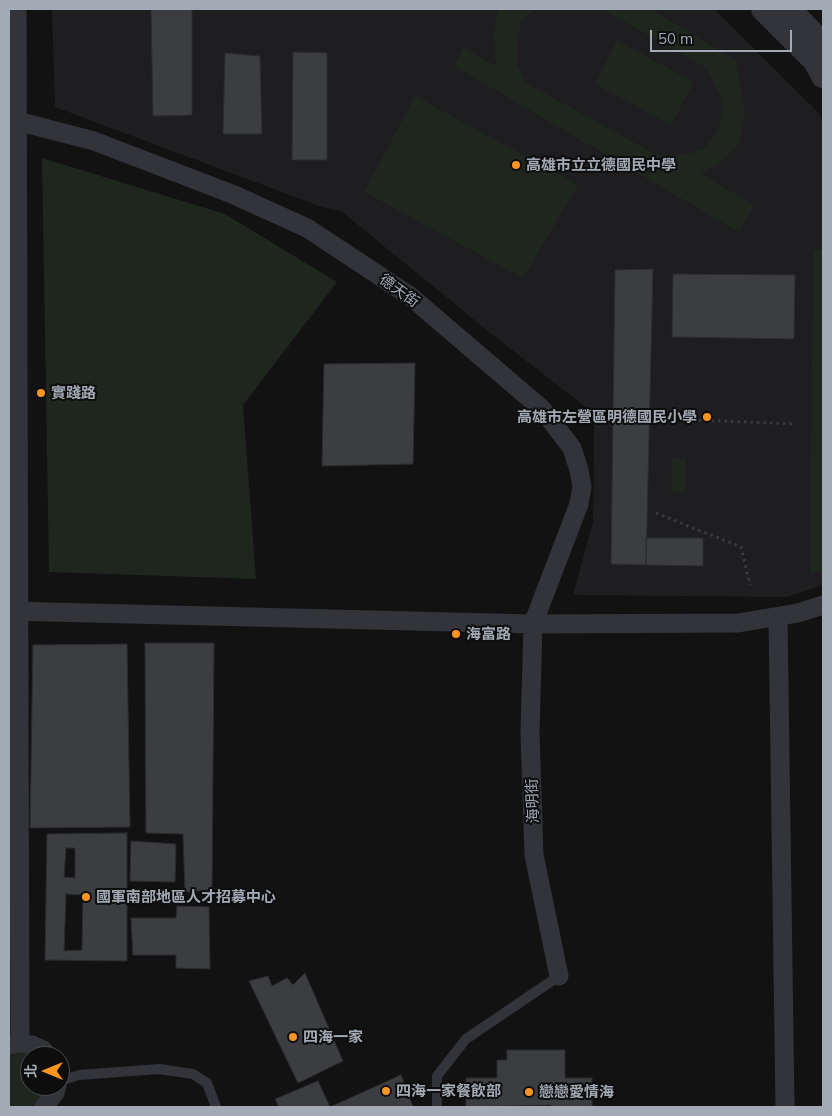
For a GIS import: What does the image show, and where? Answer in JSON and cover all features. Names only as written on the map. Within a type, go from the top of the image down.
[{"type":"street","points":[[17,9],[13,121],[14,1044],[34,1046]]},
{"type":"street","points":[[763,9],[815,61],[823,76]]},
{"type":"street","points":[[789,9],[823,44]]},
{"type":"street","name":"德天街","points":[[13,121],[94,141],[232,194],[307,228],[410,296],[542,409],[572,448],[582,487],[579,504],[533,624]]},
{"type":"street","points":[[14,611],[533,624],[738,623],[798,613],[823,605]]},
{"type":"street","points":[[778,617],[786,1107]]},
{"type":"street","name":"海明街","points":[[533,624],[530,734],[534,855],[559,976]]},
{"type":"street","points":[[44,1107],[53,1096]]},
{"type":"lane","points":[[437,1107],[437,1076],[466,1038],[559,976]]},
{"type":"lane","points":[[70,1078],[79,1075],[159,1069],[193,1074],[207,1083],[216,1107]]},
{"type":"path","points":[[666,419],[796,424]]},
{"type":"path","points":[[656,513],[741,547],[750,586]]},
{"type":"shaded area","name":"高雄市立立德國民中學","points":[[52,9],[714,9],[818,112],[823,123],[823,585],[787,597],[573,595],[593,522],[594,426],[587,408],[489,332],[341,211],[322,207],[55,107]]},
{"type":"shaded area","points":[[499,9],[534,9],[521,21],[517,43],[517,65],[526,83],[659,156],[688,154],[706,147],[717,132],[721,118],[722,101],[707,68],[602,9],[650,9],[737,61],[745,115],[739,144],[719,164],[700,173],[754,205],[739,232],[454,66],[463,48],[496,66],[493,34]]},
{"type":"shaded area","points":[[617,40],[694,82],[671,125],[595,84]]},
{"type":"shaded area","points":[[415,96],[578,185],[523,278],[364,192]]},
{"type":"shaded area","points":[[42,158],[225,214],[337,282],[243,405],[256,579],[49,572]]},
{"type":"shaded area","points":[[823,249],[823,573],[810,572],[813,250]]},
{"type":"shaded area","points":[[672,458],[686,459],[685,492],[671,493]]},
{"type":"shaded area","points":[[13,1051],[20,1052],[20,1096],[44,1096],[36,1107],[9,1107],[9,1053]]},
{"type":"building","points":[[151,9],[192,9],[192,115],[153,116]]},
{"type":"building","points":[[293,52],[327,53],[327,160],[292,160]]},
{"type":"building","points":[[225,53],[260,56],[262,134],[223,134]]},
{"type":"building","points":[[653,269],[646,565],[611,564],[615,270]]},
{"type":"building","points":[[673,274],[795,275],[794,339],[672,337]]},
{"type":"building","points":[[415,363],[413,464],[322,466],[324,364]]},
{"type":"building","points":[[646,538],[703,538],[703,566],[646,565]]},
{"type":"building","points":[[145,643],[214,643],[212,890],[185,892],[183,834],[146,833]]},
{"type":"building","points":[[127,644],[130,827],[30,828],[33,645]]},
{"type":"building","name":"國軍南部地區人才招募中心","points":[[127,833],[127,961],[45,960],[47,834]]},
{"type":"building","points":[[131,841],[176,844],[175,882],[130,881]]},
{"type":"building","points":[[66,848],[75,848],[75,878],[64,877]]},
{"type":"building","points":[[66,894],[83,895],[82,950],[64,951]]},
{"type":"building","points":[[177,906],[209,907],[210,969],[176,968],[176,955],[133,955],[131,918],[176,918]]},
{"type":"building","points":[[305,973],[343,1061],[298,1083],[249,981],[268,976],[272,986],[287,978],[293,985]]},
{"type":"building","name":"戀戀愛情海","points":[[507,1050],[565,1050],[565,1078],[592,1078],[592,1107],[551,1107],[551,1105],[466,1107],[466,1078],[497,1078],[497,1060],[507,1060]]},
{"type":"building","name":"四海一家餐飲部","points":[[401,1075],[413,1107],[330,1107]]},
{"type":"building","points":[[318,1081],[330,1107],[279,1107],[275,1099]]},
{"type":"place","name":"高雄市立立德國民中學","points":[[516,165]]},
{"type":"place","name":"實踐路","points":[[41,393]]},
{"type":"place","name":"高雄市左營區明德國民小學","points":[[707,417]]},
{"type":"place","name":"海富路","points":[[456,634]]},
{"type":"place","name":"國軍南部地區人才招募中心","points":[[86,897]]},
{"type":"place","name":"四海一家","points":[[293,1037]]},
{"type":"place","name":"四海一家餐飲部","points":[[386,1091]]},
{"type":"place","name":"戀戀愛情海","points":[[529,1092]]}]
